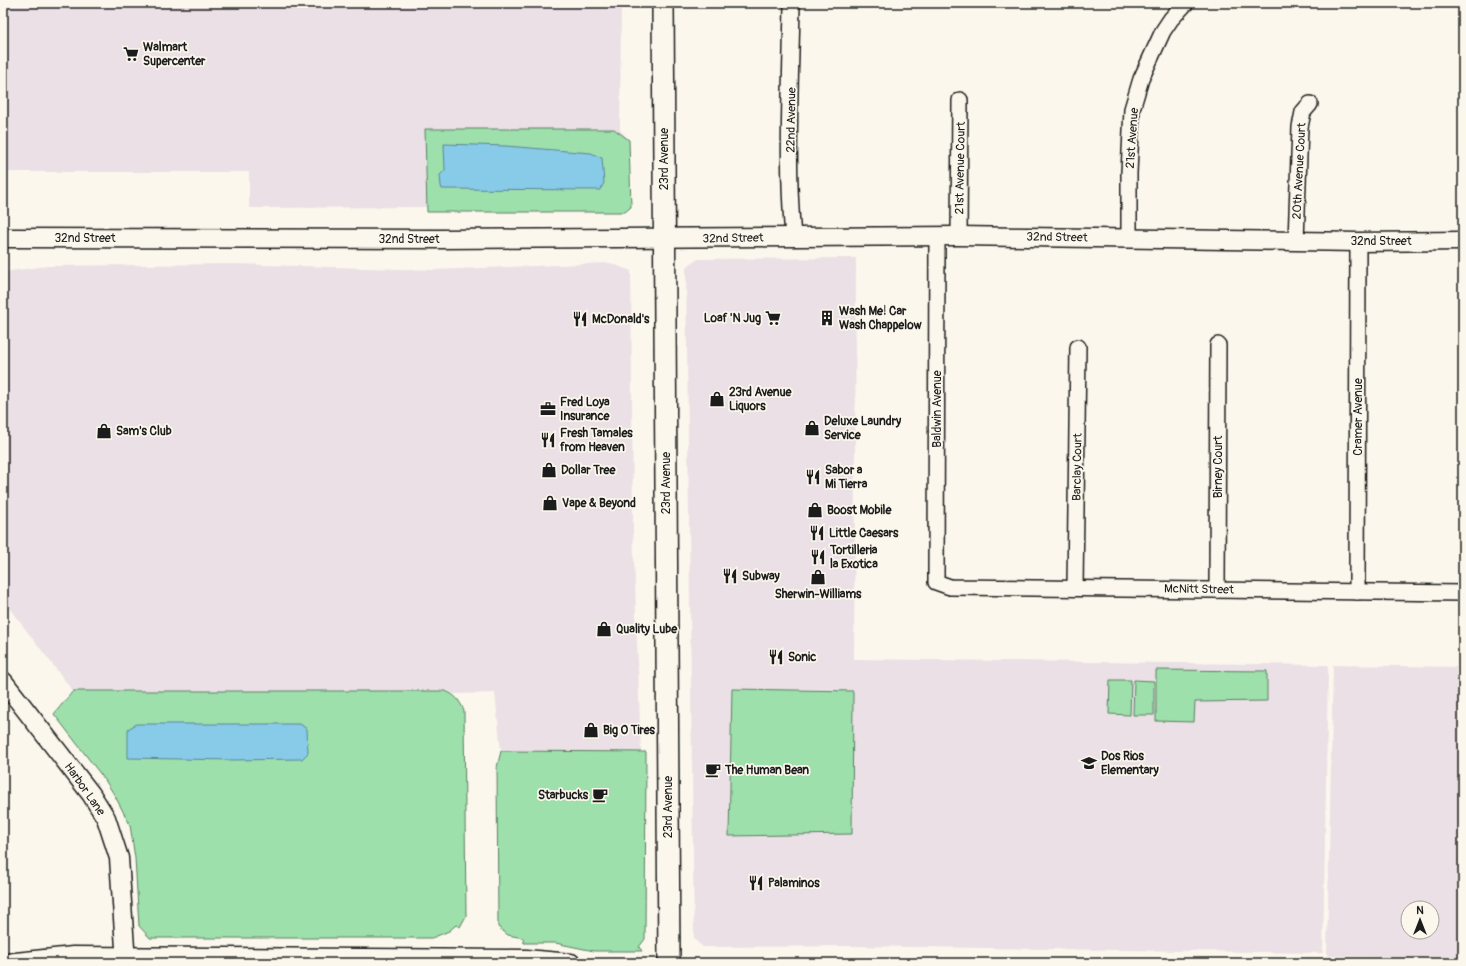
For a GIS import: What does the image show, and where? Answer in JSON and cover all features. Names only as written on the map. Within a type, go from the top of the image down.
[{"type":"main road","name":"23rd Avenue","points":[[663,3],[669,963]]},
{"type":"street","name":"22nd Avenue","points":[[792,3],[790,172],[793,237]]},
{"type":"street","name":"21st Avenue","points":[[1129,238],[1129,174],[1132,109],[1144,72],[1163,31],[1171,19],[1186,3]]},
{"type":"street","name":"21st Avenue Court","points":[[959,236],[960,100]]},
{"type":"street","name":"20th Avenue Court","points":[[1296,241],[1300,127],[1303,112],[1310,104]]},
{"type":"street","name":"Baldwin Avenue","points":[[936,582],[938,236]]},
{"type":"street","name":"32nd Street","points":[[3,238],[439,240],[959,236],[1358,242],[1463,241]]},
{"type":"street","name":"Cramer Avenue","points":[[1357,592],[1358,242]]},
{"type":"street","name":"Birney Court","points":[[1217,590],[1218,345]]},
{"type":"street","name":"Barclay Court","points":[[1076,588],[1078,347]]},
{"type":"street","name":"McNitt Street","points":[[936,582],[950,587],[1463,593]]},
{"type":"street","name":"Harbor Lane","points":[[3,681],[91,794],[106,818],[119,858],[126,959]]},
{"type":"street","points":[[6,963],[73,956],[126,959],[526,959],[571,963]]},
{"type":"shaded area","points":[[3,3],[621,3],[620,130],[629,140],[631,207],[625,212],[427,212],[427,207],[249,208],[249,172],[3,172]]},
{"type":"shaded area","points":[[856,258],[854,659],[1328,665],[1323,953],[850,946],[703,947],[694,939],[686,267],[698,259]]},
{"type":"shaded area","points":[[610,263],[631,271],[633,529],[641,753],[501,751],[495,693],[454,694],[445,691],[73,691],[3,600],[3,272],[47,266],[233,264],[432,270]]},
{"type":"shaded area","points":[[1333,665],[1463,667],[1463,958],[1327,956]]},
{"type":"green space","points":[[425,129],[614,129],[629,140],[631,207],[625,212],[427,212]]},
{"type":"green space","points":[[1156,670],[1267,671],[1267,701],[1195,702],[1194,722],[1156,721]]},
{"type":"green space","points":[[1110,680],[1131,680],[1130,715],[1109,714]]},
{"type":"green space","points":[[1134,680],[1154,681],[1154,715],[1133,715]]},
{"type":"green space","points":[[732,689],[853,691],[852,834],[729,836]]},
{"type":"green space","points":[[73,691],[445,691],[452,694],[459,701],[464,711],[466,916],[460,927],[456,925],[449,931],[432,938],[150,938],[139,926],[135,858],[130,825],[105,780],[54,714]]},
{"type":"green space","points":[[501,751],[646,752],[645,939],[639,947],[642,951],[594,951],[555,943],[524,943],[523,938],[508,935],[498,927],[497,767]]},
{"type":"water","points":[[444,144],[506,146],[591,153],[602,158],[604,183],[600,190],[442,189],[440,175],[445,170]]},
{"type":"water","points":[[136,724],[300,724],[307,729],[308,753],[302,759],[232,760],[128,758],[128,729]]},
{"type":"place","name":"Walmart Supercenter","points":[[131,54]]},
{"type":"place","name":"Loaf 'N Jug","points":[[773,318]]},
{"type":"place","name":"Wash Me! Car Wash Chappelow","points":[[827,318]]},
{"type":"place","name":"McDonald's","points":[[580,319]]},
{"type":"place","name":"23rd Avenue Liquors","points":[[717,399]]},
{"type":"place","name":"Fred Loya Insurance","points":[[548,409]]},
{"type":"place","name":"Deluxe Laundry Service","points":[[812,428]]},
{"type":"place","name":"Sam's Club","points":[[104,431]]},
{"type":"place","name":"Fresh Tamales from Heaven","points":[[548,440]]},
{"type":"place","name":"Dollar Tree","points":[[549,470]]},
{"type":"place","name":"Sabor a Mi Tierra","points":[[813,477]]},
{"type":"place","name":"Vape & Beyond","points":[[550,503]]},
{"type":"place","name":"Boost Mobile","points":[[815,510]]},
{"type":"place","name":"Little Caesars","points":[[817,533]]},
{"type":"place","name":"Tortilleria la Exotica","points":[[818,557]]},
{"type":"place","name":"Subway","points":[[730,576]]},
{"type":"place","name":"Sherwin-Williams","points":[[818,577]]},
{"type":"place","name":"Quality Lube","points":[[604,629]]},
{"type":"place","name":"Sonic","points":[[776,657]]},
{"type":"place","name":"Big O Tires","points":[[591,730]]},
{"type":"place","name":"Dos Rios Elementary","points":[[1089,763]]},
{"type":"place","name":"The Human Bean","points":[[713,770]]},
{"type":"place","name":"Starbucks","points":[[600,795]]},
{"type":"place","name":"Palaminos","points":[[756,883]]}]
